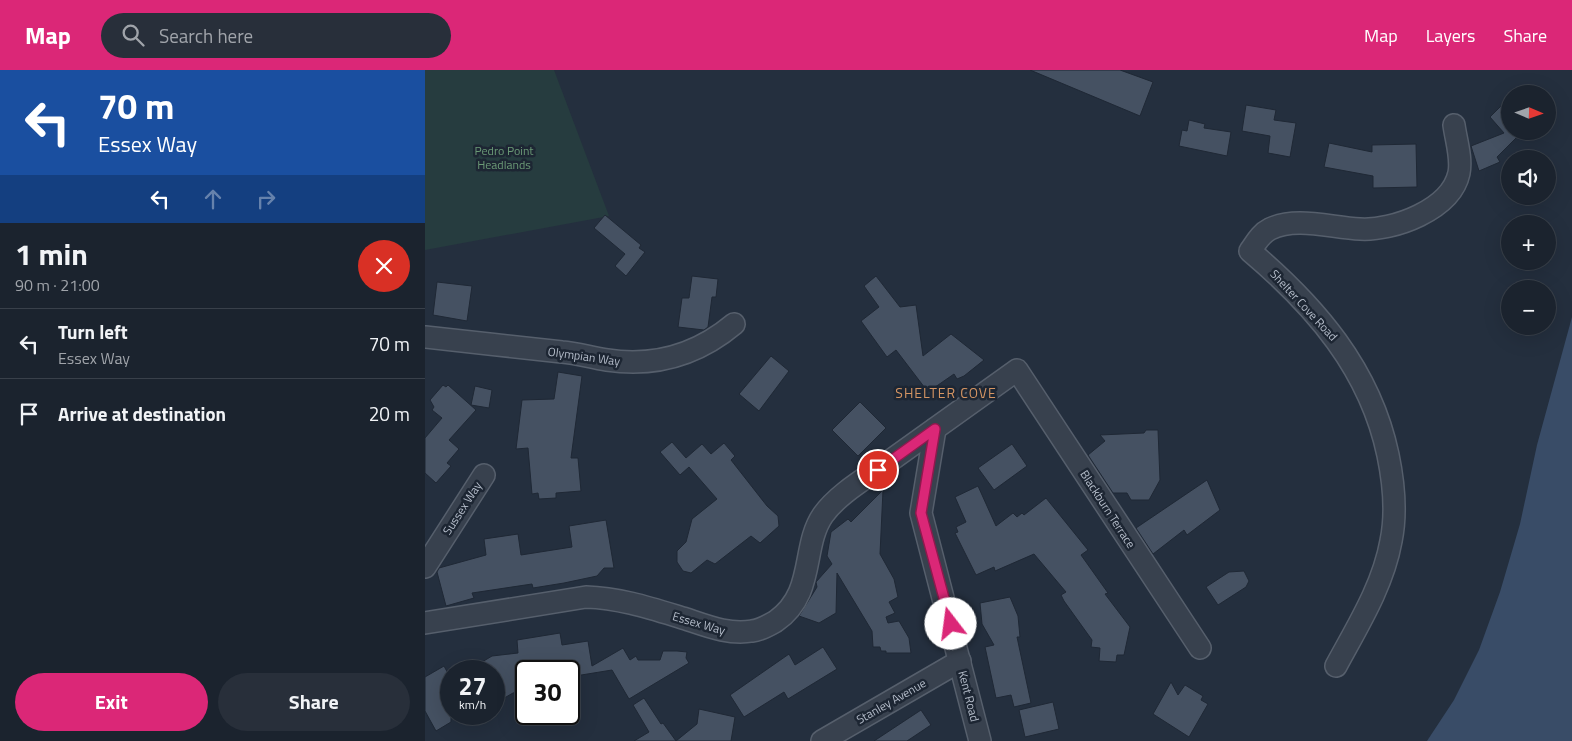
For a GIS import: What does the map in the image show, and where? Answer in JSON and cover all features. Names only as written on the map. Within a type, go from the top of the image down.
[{"type":"street","name":"Shelter Cove Road","points":[[1336,666],[1376,588],[1391,542],[1395,501],[1390,466],[1381,428],[1369,394],[1344,349],[1297,294],[1250,251],[1261,235],[1271,228],[1300,224],[1361,230],[1378,228],[1408,220],[1432,209],[1451,192],[1458,176],[1459,159],[1454,124]]},
{"type":"street","name":"Olympian Way","points":[[425,337],[564,352],[633,363],[667,360],[687,353],[718,337],[734,324]]},
{"type":"street","name":"Blackburn Terrace","points":[[935,429],[1017,370],[1200,648]]},
{"type":"street","name":"Essex Way","points":[[425,623],[586,597],[637,604],[730,632],[753,631],[762,628],[780,618],[800,591],[819,523],[829,509],[863,480],[935,429]]},
{"type":"street","name":"Kent Road","points":[[935,429],[921,513],[961,661],[980,741]]},
{"type":"street","name":"Sussex Way","points":[[425,567],[484,476]]},
{"type":"street","name":"Stanley Avenue","points":[[822,741],[961,661]]},
{"type":"green space","name":"Pedro Point Headlands","points":[[425,70],[554,70],[609,216],[425,250]]},
{"type":"water","points":[[1572,317],[1572,741],[1427,741],[1454,700],[1479,650],[1500,592],[1520,524],[1537,445]]},
{"type":"building","points":[[1030,70],[1120,70],[1153,82],[1140,116]]},
{"type":"building","points":[[1246,105],[1276,110],[1274,120],[1296,123],[1290,157],[1268,153],[1270,136],[1242,131]]},
{"type":"building","points":[[1501,106],[1501,130],[1490,117]]},
{"type":"building","points":[[1189,120],[1205,124],[1204,128],[1231,132],[1227,156],[1179,146],[1182,130],[1187,131]]},
{"type":"building","points":[[1501,134],[1501,140],[1514,140],[1504,150],[1501,150],[1497,157],[1500,162],[1479,171],[1471,146]]},
{"type":"building","points":[[1329,143],[1372,152],[1372,145],[1416,144],[1417,187],[1373,188],[1373,176],[1324,167]]},
{"type":"building","points":[[605,215],[641,245],[639,248],[645,252],[626,276],[615,266],[625,254],[594,228]]},
{"type":"building","points":[[692,276],[718,279],[716,297],[712,297],[708,327],[704,330],[678,327],[682,298],[689,298]]},
{"type":"building","points":[[876,276],[900,307],[916,305],[923,356],[951,334],[984,360],[964,376],[957,379],[954,374],[928,392],[896,350],[887,357],[861,321],[879,307],[864,286]]},
{"type":"building","points":[[437,282],[472,286],[467,321],[433,315]]},
{"type":"building","points":[[771,356],[789,371],[759,411],[739,394]]},
{"type":"building","points":[[558,372],[582,376],[571,458],[578,458],[581,491],[556,493],[556,498],[539,499],[538,493],[532,494],[528,448],[516,449],[522,400],[554,399]]},
{"type":"building","points":[[443,385],[446,387],[448,385],[476,410],[449,440],[459,449],[447,463],[451,466],[436,483],[425,473],[425,438],[442,418],[432,410],[434,407],[430,400]]},
{"type":"building","points":[[475,386],[492,390],[489,408],[471,405]]},
{"type":"building","points":[[860,402],[886,428],[858,456],[832,430]]},
{"type":"building","points":[[1146,430],[1158,430],[1160,480],[1149,500],[1131,500],[1127,493],[1113,493],[1088,455],[1105,441],[1100,435],[1144,433]]},
{"type":"building","points":[[672,442],[686,458],[702,444],[711,454],[724,443],[735,456],[731,460],[767,506],[778,516],[779,526],[760,543],[751,536],[715,564],[707,560],[691,573],[683,571],[677,562],[677,551],[686,542],[692,519],[717,499],[689,467],[680,475],[660,452]]},
{"type":"building","points":[[1012,444],[1027,466],[994,490],[978,468]]},
{"type":"building","points":[[1207,480],[1220,510],[1187,535],[1184,530],[1153,554],[1136,528]]},
{"type":"building","points":[[978,486],[996,526],[1013,513],[1017,517],[1022,513],[1024,515],[1046,498],[1088,550],[1081,555],[1108,593],[1105,594],[1130,627],[1124,655],[1117,655],[1116,662],[1099,661],[1100,648],[1091,647],[1092,640],[1061,595],[1066,592],[1034,554],[995,571],[994,567],[976,575],[955,533],[958,532],[956,527],[966,522],[955,497]]},
{"type":"building","points":[[883,490],[880,554],[894,579],[898,597],[889,602],[895,613],[886,617],[888,623],[899,621],[909,638],[911,653],[886,653],[886,651],[881,651],[880,647],[873,647],[872,631],[837,573],[836,613],[819,623],[799,616],[817,587],[816,582],[832,564],[827,556],[831,532],[848,519],[851,522]]},
{"type":"building","points":[[606,520],[614,568],[604,568],[597,576],[564,583],[533,588],[532,584],[472,593],[474,598],[446,606],[437,572],[439,568],[486,555],[484,539],[518,534],[521,555],[572,547],[569,526]]},
{"type":"building","points":[[1244,571],[1249,581],[1246,587],[1218,605],[1206,587],[1229,572]]},
{"type":"building","points":[[1010,597],[1018,616],[1020,637],[1017,637],[1031,703],[1014,707],[1011,695],[996,698],[985,647],[994,645],[982,624],[980,603]]},
{"type":"building","points":[[560,633],[562,645],[588,641],[592,666],[623,648],[630,660],[636,656],[638,660],[660,660],[663,651],[687,652],[686,658],[689,663],[629,699],[612,670],[580,675],[580,660],[515,660],[515,693],[505,698],[505,660],[485,660],[492,656],[518,653],[517,640]]},
{"type":"building","points":[[823,647],[837,669],[788,699],[784,692],[744,717],[730,695],[789,654],[795,665]]},
{"type":"building","points":[[440,668],[440,725],[446,725],[436,731],[425,711],[425,677]]},
{"type":"building","points":[[1171,682],[1178,695],[1185,685],[1203,696],[1201,700],[1208,704],[1189,737],[1153,714]]},
{"type":"building","points":[[644,698],[661,724],[663,723],[676,741],[634,741],[649,732],[633,705]]},
{"type":"building","points":[[1053,702],[1059,729],[1025,737],[1019,710]]},
{"type":"building","points":[[699,709],[735,717],[731,741],[676,741],[697,724]]},
{"type":"building","points":[[921,710],[931,725],[907,741],[874,741]]},
{"type":"district","name":"SHELTER COVE","points":[[946,392]]},
{"type":"route","points":[[878,470],[935,429],[921,513],[951,624]]}]
